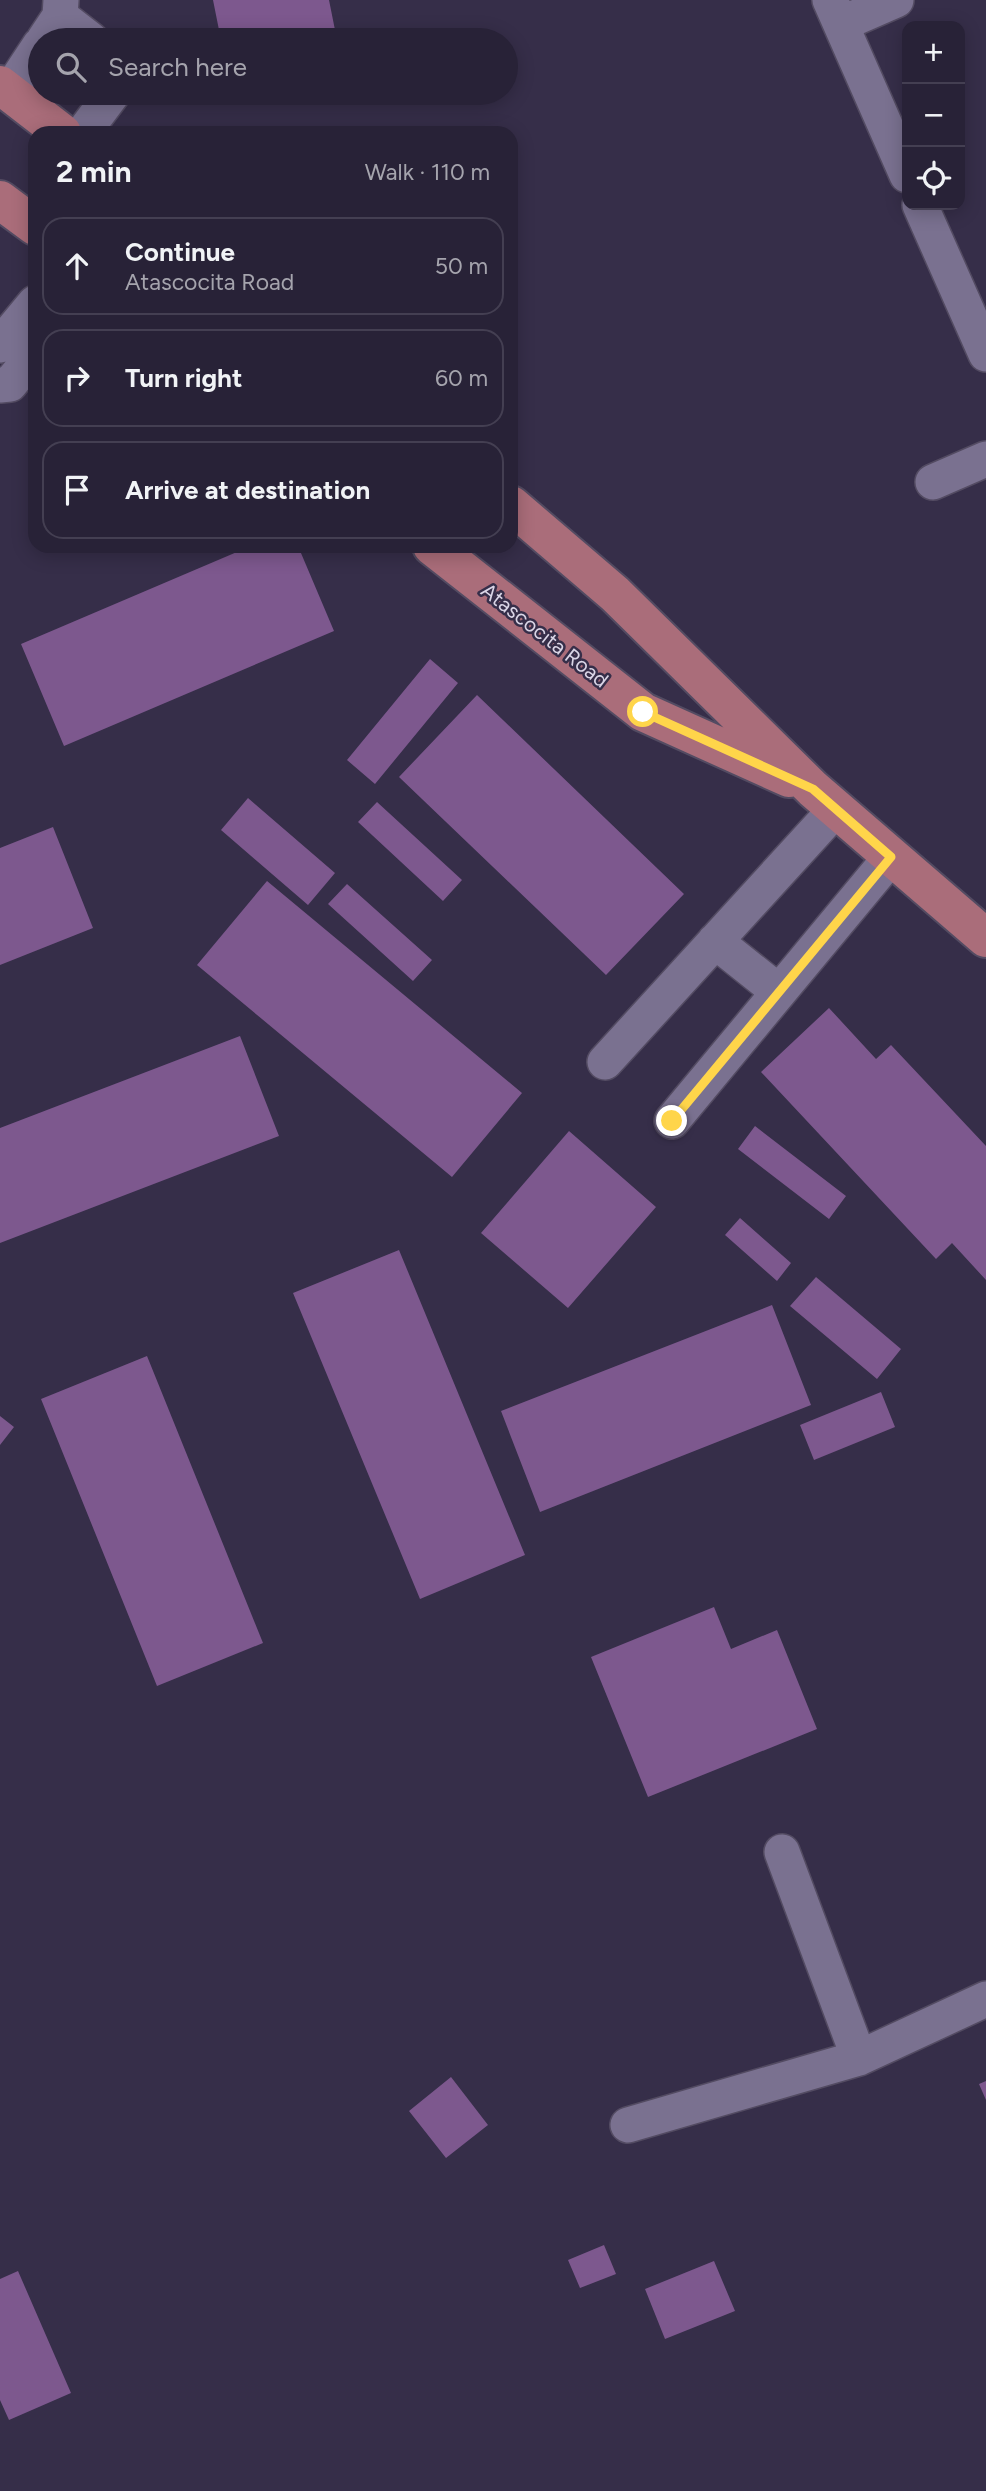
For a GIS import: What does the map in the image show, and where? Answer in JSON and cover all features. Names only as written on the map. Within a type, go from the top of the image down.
[{"type":"main road","points":[[4,89],[53,126]]},
{"type":"main road","points":[[0,200],[28,221]]},
{"type":"main road","name":"Atascocita Road","points":[[518,511],[615,594],[824,799],[986,939]]},
{"type":"main road","name":"Atascocita Road","points":[[441,553],[643,712],[824,799]]},
{"type":"lane","points":[[896,0],[836,12],[902,164]]},
{"type":"lane","points":[[55,19],[70,28]]},
{"type":"lane","points":[[4,89],[28,60]]},
{"type":"lane","points":[[88,126],[104,105]]},
{"type":"lane","points":[[922,210],[986,354]]},
{"type":"lane","points":[[0,345],[28,311]]},
{"type":"lane","points":[[0,385],[10,384],[28,362]]},
{"type":"lane","points":[[933,482],[986,459]]},
{"type":"lane","points":[[605,1062],[715,941],[824,799]]},
{"type":"lane","points":[[672,1121],[891,857]]},
{"type":"lane","points":[[715,941],[779,992]]},
{"type":"lane","points":[[782,1852],[859,2058]]},
{"type":"lane","points":[[628,2124],[859,2058],[986,1999]]},
{"type":"building","points":[[213,0],[329,0],[335,28],[219,28]]},
{"type":"building","points":[[235,553],[301,553],[334,631],[64,746],[21,644]]},
{"type":"building","points":[[430,659],[458,683],[375,784],[347,760]]},
{"type":"building","points":[[477,695],[684,894],[606,975],[399,777]]},
{"type":"building","points":[[248,798],[335,873],[308,905],[221,830]]},
{"type":"building","points":[[377,802],[462,880],[443,901],[358,822]]},
{"type":"building","points":[[53,827],[93,928],[0,965],[0,848]]},
{"type":"building","points":[[267,881],[522,1093],[452,1177],[197,965]]},
{"type":"building","points":[[347,884],[432,960],[413,981],[328,904]]},
{"type":"building","points":[[829,1008],[876,1059],[891,1045],[986,1146],[986,1280],[952,1243],[936,1259],[761,1072]]},
{"type":"building","points":[[240,1036],[279,1136],[0,1243],[0,1128]]},
{"type":"building","points":[[755,1126],[846,1196],[829,1219],[738,1149]]},
{"type":"building","points":[[569,1131],[656,1207],[568,1308],[481,1233]]},
{"type":"building","points":[[740,1218],[791,1263],[777,1281],[725,1235]]},
{"type":"building","points":[[399,1250],[525,1555],[420,1599],[293,1293]]},
{"type":"building","points":[[816,1277],[901,1349],[877,1379],[790,1306]]},
{"type":"building","points":[[772,1305],[811,1405],[540,1512],[501,1411]]},
{"type":"building","points":[[147,1356],[263,1643],[157,1686],[41,1399]]},
{"type":"building","points":[[881,1392],[895,1427],[814,1460],[800,1425]]},
{"type":"building","points":[[0,1416],[14,1427],[0,1445]]},
{"type":"building","points":[[714,1607],[731,1649],[777,1630],[817,1729],[648,1797],[591,1657]]},
{"type":"building","points":[[451,2077],[488,2125],[446,2158],[409,2111]]},
{"type":"building","points":[[986,2081],[986,2100],[979,2084]]},
{"type":"building","points":[[604,2245],[616,2274],[580,2288],[568,2260]]},
{"type":"building","points":[[714,2261],[735,2311],[665,2339],[645,2289]]},
{"type":"building","points":[[18,2271],[71,2393],[9,2420],[0,2400],[0,2279]]},
{"type":"route","points":[[643,712],[813,789],[891,857],[672,1121]]}]
